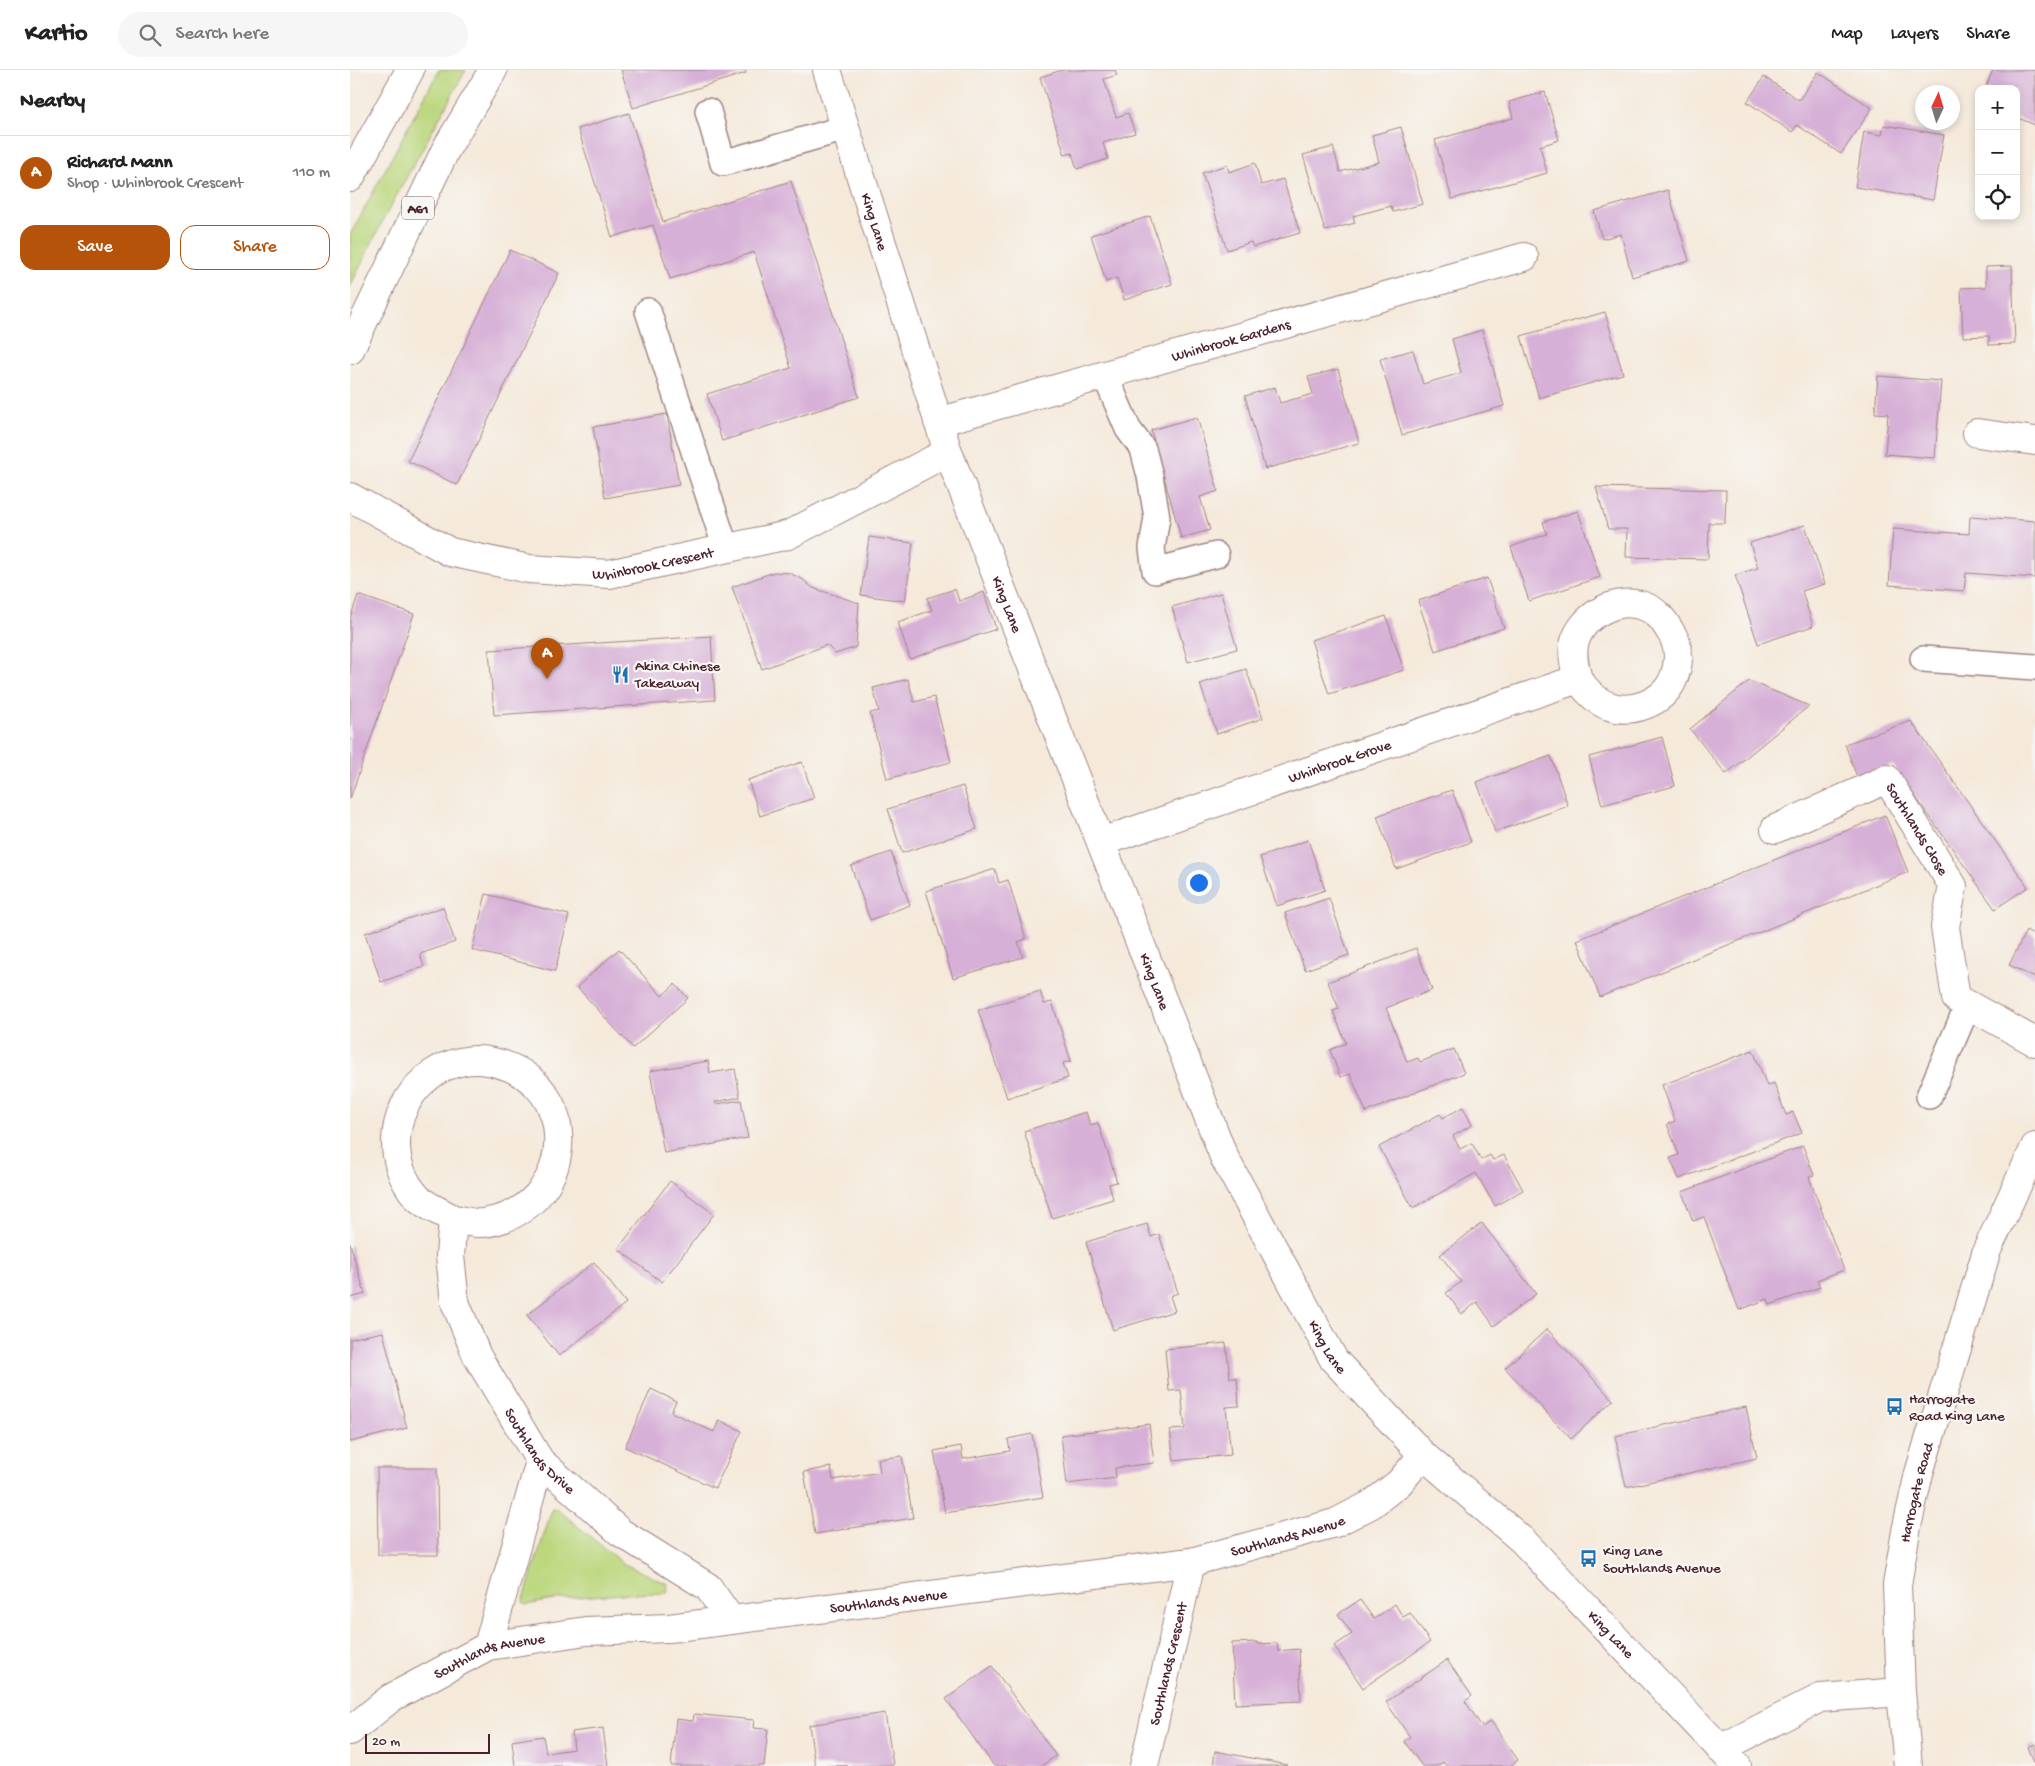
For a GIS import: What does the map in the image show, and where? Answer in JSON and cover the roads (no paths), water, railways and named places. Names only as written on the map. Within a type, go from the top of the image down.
[{"type":"main road","points":[[350,178],[410,70]]},
{"type":"main road","name":"A61","points":[[350,350],[446,149],[493,70]]},
{"type":"main road","name":"King Lane","points":[[828,70],[948,452],[1224,1157],[1334,1360],[1422,1455],[1523,1541],[1729,1757],[1820,1698],[1901,1692]]},
{"type":"main road","name":"Whinbrook Gardens","points":[[938,422],[1524,257]]},
{"type":"main road","points":[[1977,433],[2035,441]]},
{"type":"main road","name":"Whinbrook Crescent","points":[[350,497],[450,552],[529,569],[609,574],[788,535],[948,452]]},
{"type":"main road","name":"Whinbrook Grove","points":[[1101,842],[1578,679]]},
{"type":"main road","name":"Southlands Close","points":[[1775,829],[1887,780],[1953,886],[1945,927],[1956,998],[2035,1042]]},
{"type":"main road","points":[[479,1059],[507,1065],[528,1076],[547,1097],[558,1125],[559,1154],[544,1189],[524,1208],[509,1216],[481,1223],[452,1219],[418,1198],[402,1174],[395,1138],[401,1111],[418,1084],[442,1067],[479,1059]]},
{"type":"main road","name":"Harrogate Road","points":[[1908,1766],[1901,1692],[1897,1585],[1906,1531],[1919,1473],[1986,1250],[2035,1147]]},
{"type":"main road","name":"Southlands Drive","points":[[452,1219],[450,1256],[454,1302],[477,1356],[540,1462],[620,1532],[708,1587],[731,1620]]},
{"type":"main road","name":"Southlands Avenue","points":[[350,1732],[391,1698],[488,1646],[586,1631],[670,1628],[1191,1562],[1335,1523],[1372,1504],[1399,1483],[1422,1455]]},
{"type":"main road","points":[[488,1646],[540,1462]]},
{"type":"main road","name":"Southlands Crescent","points":[[1144,1766],[1191,1562]]},
{"type":"lane","points":[[708,111],[723,163],[846,128]]},
{"type":"lane","points":[[648,311],[726,549]]},
{"type":"lane","points":[[1105,375],[1128,429],[1143,449],[1150,476],[1156,517],[1152,548],[1155,571],[1216,555]]},
{"type":"lane","points":[[1922,659],[2035,668]]},
{"type":"lane","points":[[1929,1096],[1968,1005]]},
{"type":"place","name":"Akina Chinese Takeaway","points":[[621,674]]},
{"type":"place","name":"Richard Mann","points":[[547,679]]},
{"type":"place","name":"Harrogate Road King Lane","points":[[1895,1407]]},
{"type":"place","name":"King Lane Southlands Avenue","points":[[1589,1559]]}]
